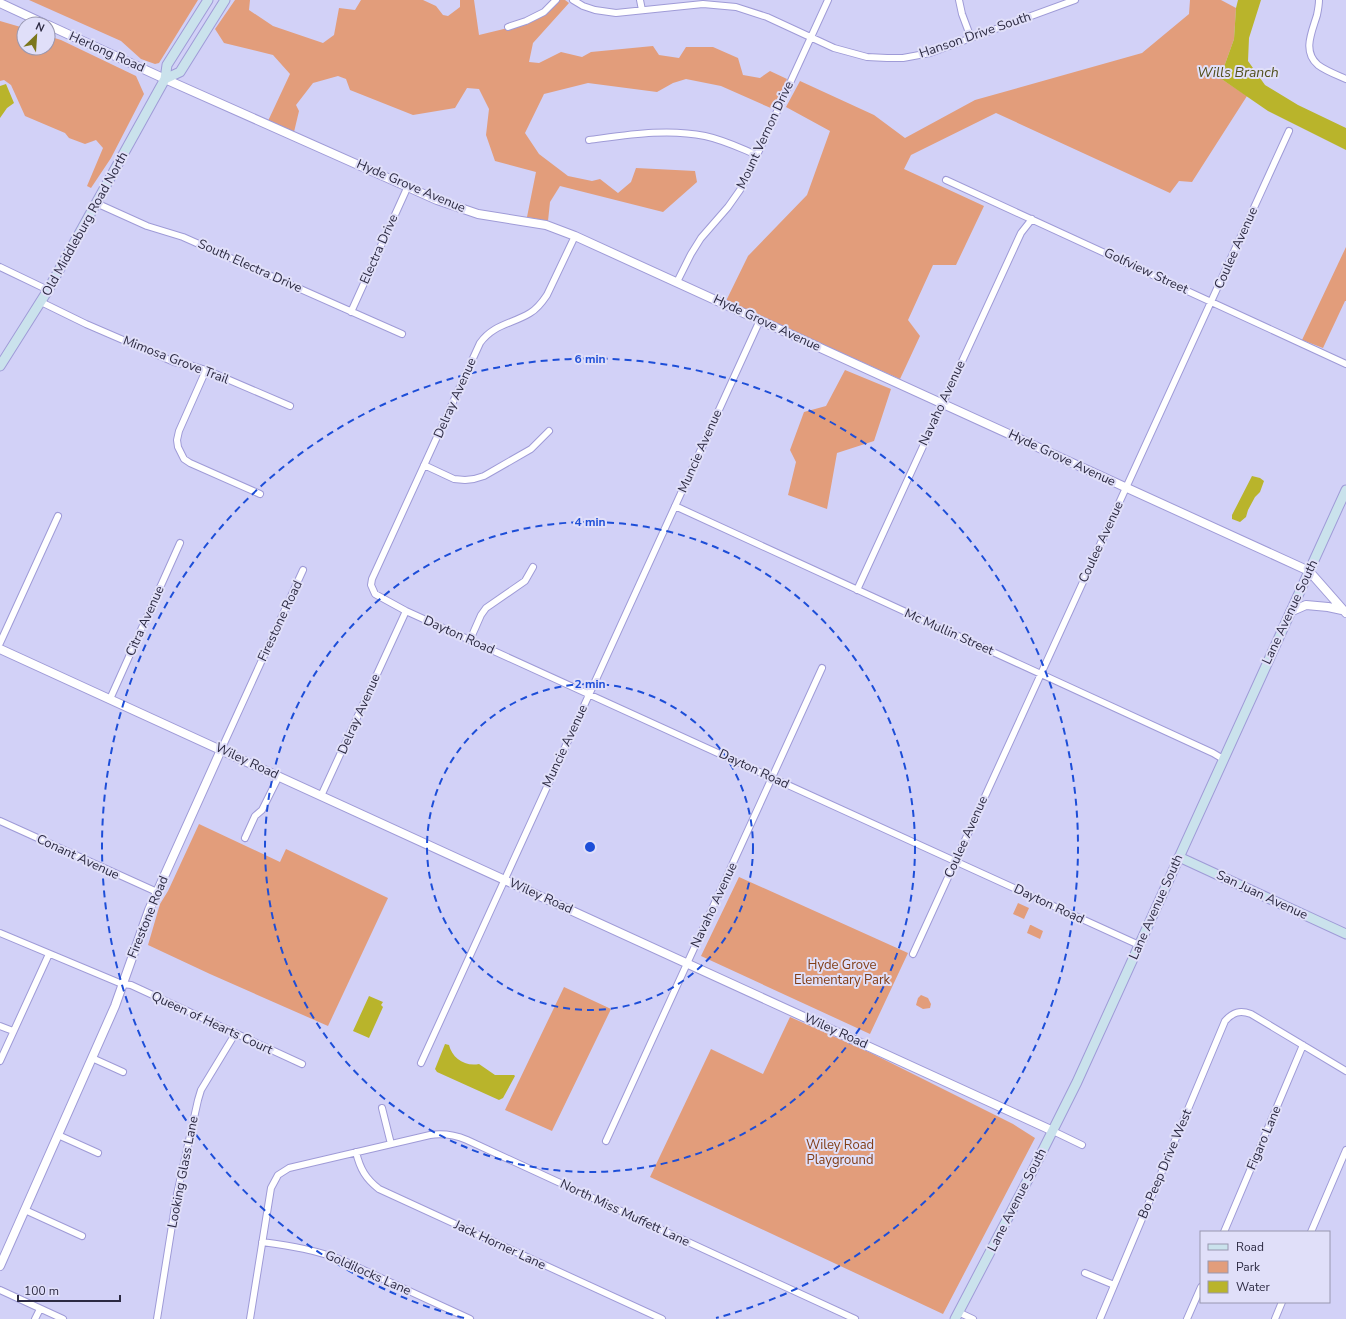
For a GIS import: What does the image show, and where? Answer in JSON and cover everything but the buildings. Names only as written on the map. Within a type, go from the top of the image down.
[{"type":"main road","name":"Old Middleburg Road North","points":[[0,366],[48,290],[165,79],[167,65],[208,0]]},
{"type":"main road","points":[[165,79],[180,72],[225,0]]},
{"type":"main road","name":"Lane Avenue South","points":[[957,1316],[1053,1131],[1105,1022],[1346,490]]},
{"type":"main road","name":"San Juan Avenue","points":[[1179,857],[1346,934]]},
{"type":"street","points":[[508,27],[526,21],[544,12],[556,0]]},
{"type":"street","name":"Hanson Drive South","points":[[573,0],[583,6],[616,13],[721,2],[767,17],[834,48],[850,53],[887,58],[903,58],[930,53],[1074,0]]},
{"type":"street","points":[[640,0],[642,10]]},
{"type":"street","name":"Mount Vernon Drive","points":[[677,282],[701,238],[728,207],[740,190],[828,0]]},
{"type":"street","points":[[959,0],[962,14],[971,38]]},
{"type":"street","points":[[1319,0],[1318,12],[1309,39],[1310,51],[1318,64],[1346,79]]},
{"type":"street","name":"Herlong Road","points":[[0,4],[27,16]]},
{"type":"street","name":"Herlong Road","points":[[56,29],[165,79]]},
{"type":"street","name":"Hyde Grove Avenue","points":[[165,79],[437,200],[478,214],[546,225],[575,236],[677,282],[1309,571],[1344,612]]},
{"type":"street","name":"Coulee Avenue","points":[[913,954],[1040,673],[1289,131]]},
{"type":"street","points":[[589,140],[644,133],[683,133],[705,136],[722,141],[757,155]]},
{"type":"street","name":"Golfview Street","points":[[946,180],[1212,301],[1346,364]]},
{"type":"street","name":"Electra Drive","points":[[351,312],[408,186]]},
{"type":"street","name":"South Electra Drive","points":[[96,203],[147,226],[183,236],[402,334]]},
{"type":"street","name":"Navaho Avenue","points":[[857,590],[1021,233],[1032,219]]},
{"type":"street","name":"Delray Avenue","points":[[372,590],[372,579],[480,343],[490,332],[531,313],[548,295],[575,236]]},
{"type":"street","points":[[0,267],[48,290]]},
{"type":"street","name":"Mimosa Grove Trail","points":[[41,302],[86,324],[174,362],[206,370],[290,406]]},
{"type":"street","name":"Muncie Avenue","points":[[421,1063],[760,320]]},
{"type":"street","points":[[206,370],[179,431],[177,440],[180,453],[190,463],[260,494]]},
{"type":"street","points":[[424,465],[454,478],[465,480],[474,479],[484,476],[531,449],[549,431]]},
{"type":"street","name":"Mc Mullin Street","points":[[675,506],[1213,753],[1223,760]]},
{"type":"street","points":[[0,643],[58,516]]},
{"type":"street","name":"Citra Avenue","points":[[110,699],[180,543]]},
{"type":"street","points":[[470,640],[481,615],[486,608],[526,581],[533,567]]},
{"type":"street","name":"Firestone Road","points":[[0,1266],[115,1006],[157,892],[304,570]]},
{"type":"street","name":"Dayton Road","points":[[372,590],[380,598],[406,611],[1139,945]]},
{"type":"street","points":[[1290,612],[1306,605],[1328,607],[1344,612]]},
{"type":"street","name":"Delray Avenue","points":[[322,796],[406,611]]},
{"type":"street","name":"Wiley Road","points":[[0,649],[688,963],[1082,1145]]},
{"type":"street","name":"Navaho Avenue","points":[[606,1141],[822,668]]},
{"type":"street","points":[[245,838],[255,816],[262,810],[279,776]]},
{"type":"street","name":"Conant Avenue","points":[[0,821],[157,892]]},
{"type":"street","name":"Queen of Hearts Court","points":[[0,933],[122,984],[131,985],[302,1064]]},
{"type":"street","points":[[0,1062],[49,954]]},
{"type":"street","name":"Bo Peep Drive West","points":[[1100,1319],[1225,1021],[1230,1015],[1236,1012],[1244,1011],[1303,1045]]},
{"type":"street","points":[[0,1026],[13,1031]]},
{"type":"street","name":"Looking Glass Lane","points":[[157,1319],[177,1194],[198,1100],[201,1090],[235,1034]]},
{"type":"street","points":[[1303,1045],[1346,1070]]},
{"type":"street","name":"Figaro Lane","points":[[1224,1231],[1303,1045]]},
{"type":"street","points":[[92,1058],[123,1072]]},
{"type":"street","points":[[382,1108],[391,1144]]},
{"type":"street","name":"North Miss Muffett Lane","points":[[250,1319],[271,1188],[278,1175],[289,1168],[440,1134],[458,1136],[855,1319]]},
{"type":"street","points":[[58,1135],[98,1153]]},
{"type":"street","points":[[1312,1231],[1346,1150]]},
{"type":"street","name":"Jack Horner Lane","points":[[356,1152],[359,1165],[364,1176],[379,1189],[662,1319]]},
{"type":"street","points":[[25,1210],[82,1236]]},
{"type":"street","name":"Goldilocks Lane","points":[[262,1242],[303,1248],[324,1253],[470,1319]]},
{"type":"street","points":[[1085,1273],[1114,1285]]},
{"type":"street","points":[[1188,1319],[1200,1289]]},
{"type":"street","points":[[0,1290],[63,1319]]},
{"type":"street","points":[[1275,1319],[1282,1303]]},
{"type":"street","points":[[35,1319],[40,1309]]},
{"type":"street","points":[[957,1316],[973,1319]]},
{"type":"green space","points":[[29,0],[198,0],[159,63],[155,64],[141,59],[121,41]]},
{"type":"green space","points":[[235,0],[250,0],[249,10],[273,26],[323,43],[334,35],[339,8],[355,10],[361,0],[423,0],[436,6],[443,15],[448,16],[460,7],[460,0],[474,0],[479,35],[529,23],[546,14],[558,0],[565,0],[569,3],[533,43],[529,62],[539,63],[561,52],[582,57],[591,52],[653,46],[659,55],[679,58],[686,47],[713,47],[738,58],[743,75],[760,78],[770,71],[787,79],[773,109],[721,86],[686,79],[673,83],[657,92],[588,83],[544,94],[525,133],[539,154],[568,176],[592,181],[600,179],[618,193],[631,182],[636,168],[695,171],[697,182],[663,212],[560,186],[550,202],[548,221],[527,217],[536,172],[495,161],[486,135],[489,109],[479,89],[467,88],[455,108],[413,115],[350,90],[346,79],[338,76],[313,83],[296,105],[299,111],[294,132],[268,121],[290,74],[273,55],[224,43],[215,29]]},
{"type":"green space","points":[[1190,0],[1221,0],[1236,8],[1234,39],[1220,78],[1247,96],[1192,182],[1179,181],[1170,193],[996,113],[911,155],[904,169],[984,206],[956,265],[933,265],[908,320],[920,336],[900,379],[726,301],[748,256],[807,195],[830,131],[786,107],[800,81],[874,115],[905,138],[975,100],[1142,53],[1189,14]]},
{"type":"green space","points":[[0,21],[16,26],[16,56],[56,56],[56,38],[136,76],[144,94],[111,158],[91,188],[87,186],[103,148],[96,140],[85,144],[69,138],[65,133],[25,116],[11,85],[4,80],[0,81]]},
{"type":"green space","points":[[1346,247],[1346,301],[1323,348],[1302,340]]},
{"type":"green space","points":[[845,370],[891,389],[874,441],[837,453],[827,509],[788,495],[796,462],[790,450],[804,412],[826,406]]},
{"type":"green space","points":[[199,824],[280,862],[286,849],[388,898],[328,1026],[148,945],[160,904],[168,891]]},
{"type":"green space","name":"Hyde Grove Elementary Park","points":[[739,877],[908,953],[870,1034],[701,956]]},
{"type":"green space","points":[[1018,903],[1029,908],[1024,919],[1013,914]]},
{"type":"green space","points":[[1030,925],[1043,931],[1040,939],[1027,933]]},
{"type":"green space","points":[[564,987],[611,1009],[552,1131],[505,1110]]},
{"type":"green space","points":[[921,995],[928,998],[931,1004],[930,1008],[923,1009],[916,1005],[918,998]]},
{"type":"green space","name":"Wiley Road Playground","points":[[790,1017],[871,1053],[1013,1124],[1035,1138],[943,1314],[650,1177],[711,1049],[763,1074]]},
{"type":"water","name":"Wills Branch","points":[[1238,0],[1261,0],[1249,38],[1248,61],[1265,85],[1298,105],[1346,128],[1346,150],[1268,111],[1220,78],[1234,39]]},
{"type":"water","points":[[6,84],[14,103],[7,108],[0,118],[0,86]]},
{"type":"water","points":[[1252,476],[1260,478],[1264,481],[1260,492],[1255,497],[1248,510],[1246,517],[1240,522],[1232,519],[1232,515]]},
{"type":"water","points":[[369,996],[383,1002],[381,1005],[383,1007],[369,1038],[353,1031]]},
{"type":"water","points":[[445,1044],[449,1045],[456,1058],[464,1063],[474,1065],[479,1064],[495,1075],[514,1075],[515,1076],[503,1098],[499,1100],[437,1072],[435,1069]]}]
